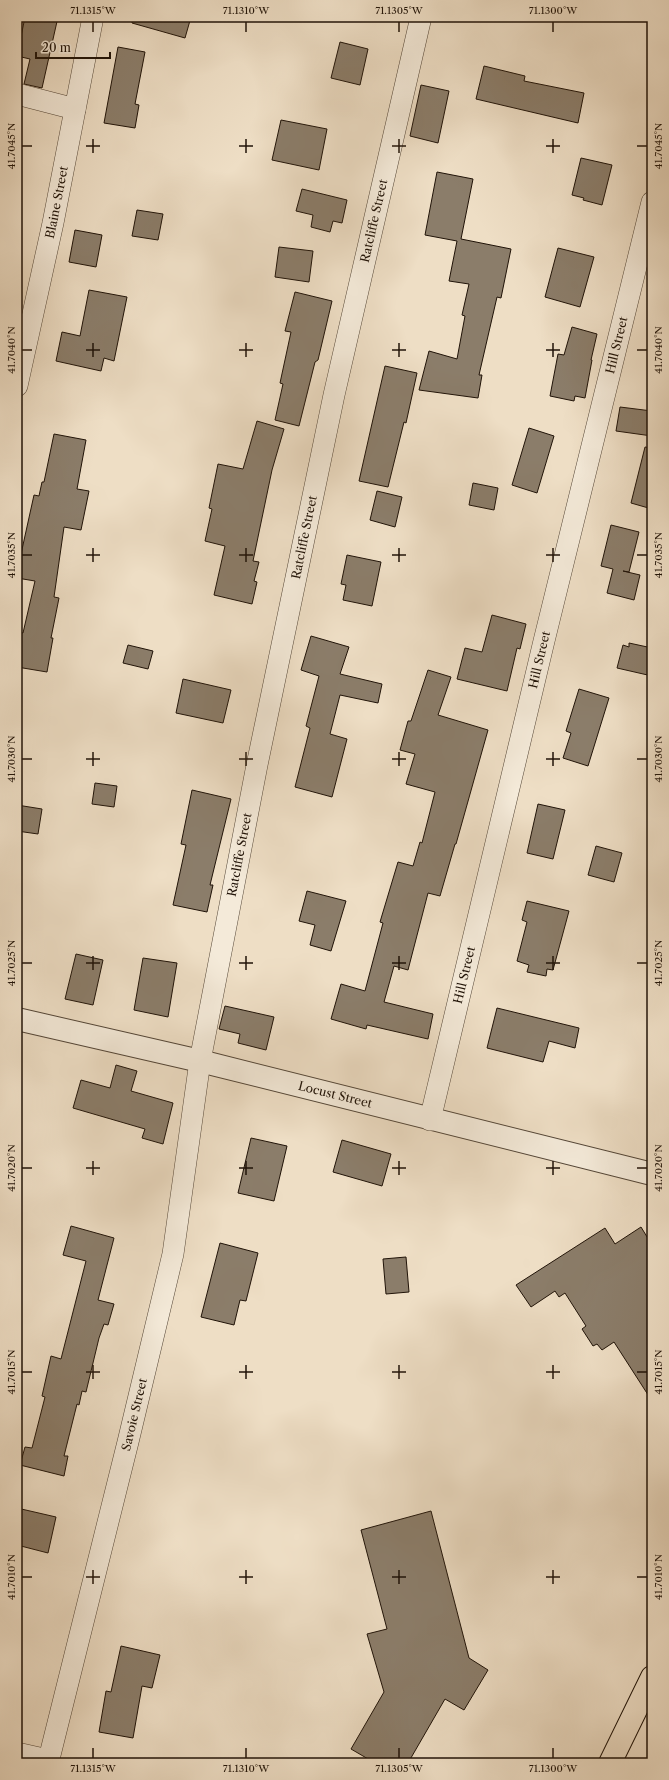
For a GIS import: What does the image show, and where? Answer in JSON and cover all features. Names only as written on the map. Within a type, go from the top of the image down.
[{"type":"main road","points":[[610,1763],[652,1677]]},
{"type":"street","name":"Blaine Street","points":[[17,386],[53,224],[92,17]]},
{"type":"street","name":"Ratcliffe Street","points":[[200,1061],[257,765],[330,418],[421,17]]},
{"type":"street","points":[[17,94],[75,109]]},
{"type":"street","name":"Hill Street","points":[[430,1120],[544,641],[652,202]]},
{"type":"street","name":"Locust Street","points":[[17,1019],[200,1061],[430,1120],[652,1174]]},
{"type":"street","name":"Savoie Street","points":[[48,1761],[128,1442],[173,1254],[200,1061]]},
{"type":"street","points":[[17,1752],[48,1761]]},
{"type":"building","points":[[25,17],[58,17],[42,88],[24,84],[30,59],[17,56]]},
{"type":"building","points":[[132,17],[191,17],[185,38],[132,23]]},
{"type":"building","points":[[340,42],[368,49],[360,85],[331,78]]},
{"type":"building","points":[[118,47],[145,52],[135,104],[139,105],[135,128],[104,123]]},
{"type":"building","points":[[484,66],[525,76],[524,81],[584,93],[578,123],[476,99]]},
{"type":"building","points":[[421,85],[449,91],[438,143],[410,136]]},
{"type":"building","points":[[281,120],[327,129],[319,170],[272,160]]},
{"type":"building","points":[[581,158],[612,165],[602,205],[583,200],[584,198],[572,195]]},
{"type":"building","points":[[437,172],[473,179],[461,239],[511,249],[501,298],[497,297],[479,375],[482,375],[478,398],[419,390],[429,351],[457,359],[465,316],[462,315],[469,284],[449,281],[457,241],[425,235]]},
{"type":"building","points":[[302,189],[347,200],[342,223],[333,221],[330,232],[311,227],[313,215],[296,211]]},
{"type":"building","points":[[137,210],[163,214],[158,240],[132,236]]},
{"type":"building","points":[[75,230],[102,235],[96,267],[69,262]]},
{"type":"building","points":[[279,247],[313,251],[309,282],[275,277]]},
{"type":"building","points":[[558,248],[594,257],[580,307],[545,297]]},
{"type":"building","points":[[89,290],[127,297],[114,361],[104,358],[101,371],[56,361],[62,332],[80,336]]},
{"type":"building","points":[[295,292],[332,301],[318,360],[315,362],[299,426],[275,420],[283,384],[280,383],[291,332],[285,331]]},
{"type":"building","points":[[572,327],[597,334],[585,398],[575,396],[574,401],[550,396],[558,354],[564,355]]},
{"type":"building","points":[[385,366],[417,373],[406,423],[404,422],[388,487],[359,481]]},
{"type":"building","points":[[620,407],[652,411],[652,436],[616,431]]},
{"type":"building","points":[[257,421],[284,429],[272,470],[253,561],[259,562],[254,581],[257,582],[252,604],[214,595],[225,546],[205,541],[212,509],[209,508],[218,464],[243,469]]},
{"type":"building","points":[[529,428],[554,436],[537,493],[512,485]]},
{"type":"building","points":[[54,434],[86,440],[77,489],[89,491],[81,530],[64,527],[54,597],[59,598],[51,638],[53,638],[47,672],[17,667],[17,632],[23,633],[35,581],[17,578],[17,553],[21,554],[34,495],[39,496],[42,482],[44,482]]},
{"type":"building","points":[[645,447],[652,448],[652,509],[631,503]]},
{"type":"building","points":[[473,483],[498,488],[494,510],[469,505]]},
{"type":"building","points":[[377,491],[402,497],[395,527],[370,520]]},
{"type":"building","points":[[611,525],[639,532],[629,572],[623,571],[640,575],[634,600],[607,593],[613,569],[601,566]]},
{"type":"building","points":[[347,555],[381,562],[372,606],[343,600],[346,585],[341,584]]},
{"type":"building","points":[[492,615],[526,624],[520,649],[517,648],[507,691],[457,679],[465,648],[482,652]]},
{"type":"building","points":[[311,636],[349,647],[340,674],[382,684],[378,703],[340,695],[330,734],[347,739],[332,797],[295,787],[310,728],[306,726],[319,676],[301,670]]},
{"type":"building","points":[[629,643],[652,648],[652,676],[617,668],[623,645],[629,647]]},
{"type":"building","points":[[128,645],[153,651],[148,669],[123,663]]},
{"type":"building","points":[[428,670],[451,677],[438,715],[488,730],[440,896],[428,893],[408,970],[394,966],[384,1002],[433,1014],[428,1039],[367,1025],[366,1029],[331,1019],[341,984],[365,991],[383,923],[380,922],[398,862],[413,866],[420,842],[422,843],[435,792],[406,784],[415,754],[400,750],[408,721],[411,721]]},
{"type":"building","points":[[183,679],[231,690],[223,723],[176,713]]},
{"type":"building","points":[[579,689],[609,698],[588,766],[563,758],[571,733],[566,731]]},
{"type":"building","points":[[95,783],[117,786],[114,807],[92,804]]},
{"type":"building","points":[[192,790],[231,799],[210,885],[213,885],[207,912],[173,905],[186,845],[181,844]]},
{"type":"building","points":[[538,804],[565,810],[553,859],[527,853]]},
{"type":"building","points":[[17,805],[42,809],[38,834],[17,831]]},
{"type":"building","points":[[596,846],[622,853],[614,882],[588,875]]},
{"type":"building","points":[[307,891],[346,901],[331,951],[310,945],[315,925],[299,921]]},
{"type":"building","points":[[527,901],[569,911],[553,970],[547,969],[546,976],[527,972],[529,965],[517,961],[527,922],[522,920]]},
{"type":"building","points":[[76,954],[103,960],[93,1005],[65,999]]},
{"type":"building","points":[[143,958],[177,963],[168,1017],[134,1010]]},
{"type":"building","points":[[225,1006],[274,1017],[266,1050],[238,1043],[240,1034],[219,1029]]},
{"type":"building","points":[[497,1008],[579,1028],[575,1048],[549,1041],[543,1062],[487,1048]]},
{"type":"building","points":[[116,1065],[137,1071],[131,1091],[173,1103],[163,1144],[142,1138],[145,1129],[73,1108],[81,1080],[110,1088]]},
{"type":"building","points":[[251,1138],[287,1146],[274,1201],[238,1193]]},
{"type":"building","points":[[342,1140],[391,1154],[382,1186],[333,1172]]},
{"type":"building","points":[[71,1226],[114,1238],[98,1300],[114,1304],[108,1325],[104,1324],[99,1338],[86,1392],[82,1391],[79,1405],[77,1404],[64,1456],[68,1456],[64,1476],[20,1465],[25,1447],[32,1448],[45,1397],[42,1396],[51,1356],[61,1359],[86,1261],[63,1255]]},
{"type":"building","points":[[641,1227],[652,1245],[652,1401],[614,1342],[602,1350],[597,1344],[593,1346],[582,1329],[586,1326],[565,1293],[559,1297],[555,1291],[531,1307],[516,1285],[605,1228],[615,1244]]},
{"type":"building","points":[[220,1243],[258,1253],[246,1301],[240,1300],[234,1325],[201,1317]]},
{"type":"building","points":[[406,1257],[409,1292],[386,1294],[383,1259]]},
{"type":"building","points":[[17,1508],[56,1517],[48,1553],[17,1545]]},
{"type":"building","points":[[431,1511],[469,1658],[488,1670],[464,1710],[445,1699],[408,1763],[375,1763],[351,1749],[384,1692],[367,1634],[387,1629],[361,1530]]},
{"type":"building","points":[[121,1646],[160,1655],[152,1688],[142,1686],[133,1738],[99,1732],[106,1691],[111,1692]]}]
